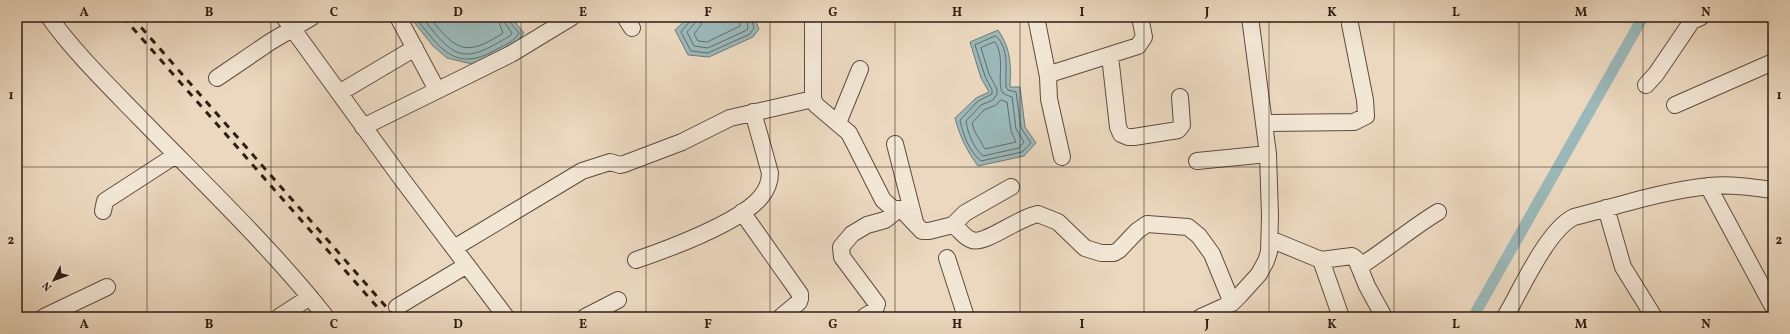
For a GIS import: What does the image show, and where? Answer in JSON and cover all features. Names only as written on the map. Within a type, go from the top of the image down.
[{"type":"street","points":[[49,17],[64,37],[99,76],[310,297],[326,317]]},
{"type":"street","points":[[217,78],[289,23],[312,17]]},
{"type":"street","points":[[398,17],[437,90]]},
{"type":"street","points":[[363,127],[511,54],[572,17]]},
{"type":"street","points":[[813,17],[813,99],[820,108],[849,134],[855,143],[883,200],[891,207],[903,211],[915,226],[922,231],[929,231],[953,225],[965,213],[1011,187]]},
{"type":"street","points":[[1036,17],[1048,77],[1049,99],[1062,158]]},
{"type":"street","points":[[1048,77],[1053,73],[1111,61],[1134,48],[1140,44],[1144,37],[1140,17]]},
{"type":"street","points":[[1201,317],[1232,303],[1252,282],[1266,261],[1270,240],[1268,154],[1250,17]]},
{"type":"street","points":[[1646,85],[1656,74],[1692,21],[1701,17]]},
{"type":"street","points":[[289,23],[363,127],[506,317]]},
{"type":"street","points":[[1264,123],[1354,122],[1366,116],[1365,100],[1350,24]]},
{"type":"street","points":[[340,94],[415,48]]},
{"type":"street","points":[[1111,61],[1119,132],[1128,137],[1176,132],[1182,125],[1180,97]]},
{"type":"street","points":[[1675,105],[1773,62]]},
{"type":"street","points":[[838,123],[860,69]]},
{"type":"street","points":[[454,248],[582,171],[610,162],[620,165],[624,164],[682,142],[730,118],[813,99]]},
{"type":"street","points":[[636,260],[661,251],[718,226],[742,212],[760,198],[770,181],[766,159],[753,112]]},
{"type":"street","points":[[895,144],[915,226]]},
{"type":"street","points":[[1197,161],[1268,154]]},
{"type":"street","points":[[103,211],[105,201],[176,155]]},
{"type":"street","points":[[1505,317],[1552,234],[1564,222],[1574,217],[1652,196],[1708,186],[1749,187],[1773,190]]},
{"type":"street","points":[[1708,186],[1772,305]]},
{"type":"street","points":[[1606,208],[1624,267],[1654,317]]},
{"type":"street","points":[[864,317],[875,310],[877,304],[842,257],[841,247],[852,234],[867,225],[886,220],[899,209]]},
{"type":"street","points":[[742,212],[800,294],[801,297],[798,302],[781,317]]},
{"type":"street","points":[[1359,267],[1388,248],[1408,230],[1438,212]]},
{"type":"street","points":[[953,225],[968,239],[980,241],[1018,220],[1038,214],[1058,222],[1085,248],[1101,253],[1114,253],[1137,231],[1147,224],[1188,227],[1199,236],[1212,254],[1232,303]]},
{"type":"street","points":[[1270,240],[1321,260],[1352,256],[1384,317]]},
{"type":"street","points":[[947,258],[966,317]]},
{"type":"street","points":[[1321,260],[1341,317]]},
{"type":"street","points":[[397,307],[467,265]]},
{"type":"street","points":[[44,317],[107,287]]},
{"type":"street","points":[[279,317],[310,297]]},
{"type":"street","points":[[584,317],[618,300]]},
{"type":"water","points":[[410,17],[511,17],[524,33],[517,42],[472,64],[447,58],[433,46]]},
{"type":"water","points":[[689,17],[754,17],[759,29],[753,37],[709,57],[688,55],[675,30]]},
{"type":"water","points":[[998,30],[1008,50],[1010,87],[1020,87],[1025,127],[1036,143],[1024,156],[978,166],[964,144],[955,118],[976,98],[989,92],[981,78],[970,42]]},
{"type":"waterway","points":[[1473,317],[1643,17]]},
{"type":"railway","points":[[123,17],[386,317]]},
{"type":"railway","points":[[132,17],[395,317]]}]
